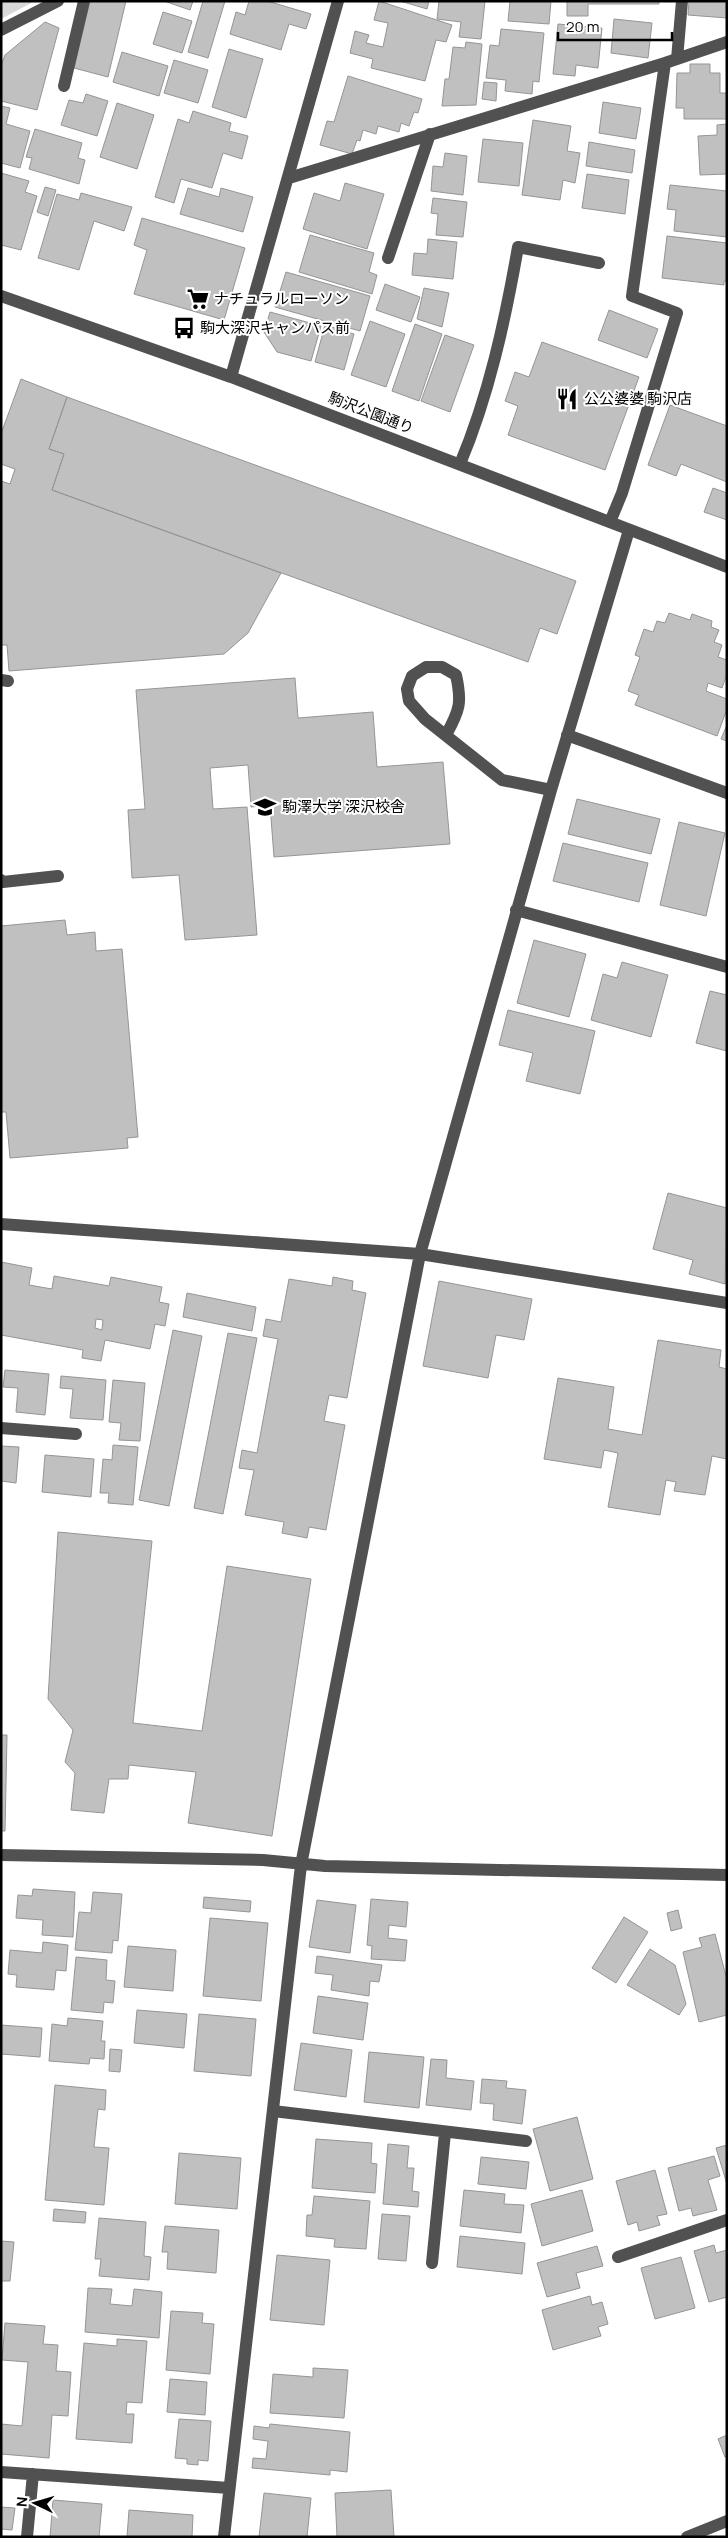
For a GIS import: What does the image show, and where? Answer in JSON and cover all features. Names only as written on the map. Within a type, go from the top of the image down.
[{"type":"street","points":[[1,30],[58,1]]},
{"type":"street","points":[[64,86],[84,1]]},
{"type":"street","points":[[231,377],[338,1]]},
{"type":"street","points":[[677,59],[682,1]]},
{"type":"street","points":[[289,178],[665,63],[727,42]]},
{"type":"street","points":[[610,522],[622,493],[677,313],[632,296],[665,63]]},
{"type":"street","points":[[388,258],[430,134]]},
{"type":"street","points":[[460,464],[473,433],[503,332],[518,247],[599,263]]},
{"type":"street","name":"駒沢公園通り","points":[[1,296],[231,377],[727,567]]},
{"type":"street","points":[[224,2537],[301,1865],[420,1254],[516,910],[629,530]]},
{"type":"street","points":[[446,735],[458,714],[461,697],[456,675],[442,666],[426,667],[412,676],[407,689],[409,701],[425,719],[502,780],[551,790]]},
{"type":"street","points":[[567,735],[727,793]]},
{"type":"street","points":[[1,880],[3,882],[58,876]]},
{"type":"street","points":[[516,910],[727,967]]},
{"type":"street","points":[[1,1224],[420,1254],[727,1303]]},
{"type":"street","points":[[1,1428],[76,1434]]},
{"type":"street","points":[[1,1855],[262,1860],[301,1865],[727,1875]]},
{"type":"street","points":[[273,2111],[445,2133],[526,2141]]},
{"type":"street","points":[[432,2263],[445,2133]]},
{"type":"street","points":[[618,2256],[727,2220]]},
{"type":"street","points":[[1,2472],[229,2488]]},
{"type":"street","points":[[27,2537],[33,2474]]},
{"type":"street","points":[[687,2537],[727,2521]]},
{"type":"shaded area","points":[[1,1],[35,1],[1,19]]},
{"type":"building","points":[[90,1],[126,1],[108,77],[74,68]]},
{"type":"building","points":[[164,1],[193,1],[190,10]]},
{"type":"building","points":[[203,1],[225,1],[208,58],[188,52]]},
{"type":"building","points":[[249,1],[267,1],[311,14],[306,29],[289,24],[281,50],[230,34],[236,12],[245,15]]},
{"type":"building","points":[[379,1],[452,25],[446,42],[436,40],[425,81],[371,68],[373,59],[350,53],[355,31],[369,35],[366,43],[383,47],[388,23],[374,20]]},
{"type":"building","points":[[400,1],[429,1],[427,9]]},
{"type":"building","points":[[439,1],[485,1],[481,39],[459,37],[461,22],[437,19]]},
{"type":"building","points":[[510,1],[551,1],[549,24],[508,21]]},
{"type":"building","points":[[567,1],[659,1],[659,4],[588,4],[588,16],[567,16]]},
{"type":"building","points":[[689,1],[727,1],[727,18],[688,15]]},
{"type":"building","points":[[163,12],[192,21],[182,53],[153,44]]},
{"type":"building","points":[[614,19],[652,23],[648,58],[611,53]]},
{"type":"building","points":[[45,22],[59,28],[37,110],[1,101],[1,66],[5,55]]},
{"type":"building","points":[[558,24],[602,28],[598,68],[576,65],[575,76],[553,74]]},
{"type":"building","points":[[501,29],[544,33],[539,82],[533,81],[532,94],[505,91],[506,80],[486,78],[490,45],[499,46]]},
{"type":"building","points":[[466,42],[482,44],[476,105],[442,106],[445,79],[449,79],[453,47],[465,48]]},
{"type":"building","points":[[229,49],[263,59],[246,118],[212,107]]},
{"type":"building","points":[[122,52],[168,66],[159,96],[113,82]]},
{"type":"building","points":[[174,60],[208,70],[198,103],[164,93]]},
{"type":"building","points":[[690,64],[710,64],[710,73],[720,73],[720,93],[727,93],[727,119],[684,119],[684,108],[676,108],[677,73],[690,73]]},
{"type":"building","points":[[348,76],[422,99],[418,113],[414,112],[409,126],[401,123],[399,132],[378,126],[376,134],[363,130],[360,141],[357,140],[352,154],[320,145],[327,121],[334,122]]},
{"type":"building","points":[[484,82],[497,83],[496,101],[482,99]]},
{"type":"building","points":[[86,94],[108,101],[97,136],[61,125],[69,100],[83,103]]},
{"type":"building","points":[[603,102],[641,108],[636,139],[599,133]]},
{"type":"building","points":[[117,103],[154,115],[137,169],[100,157]]},
{"type":"building","points":[[1,106],[10,108],[6,124],[30,131],[20,168],[1,163]]},
{"type":"building","points":[[193,111],[231,123],[229,131],[248,136],[242,159],[223,153],[212,188],[181,179],[174,203],[155,197],[178,119],[189,123]]},
{"type":"building","points":[[533,120],[571,126],[567,151],[580,153],[575,183],[563,180],[560,200],[522,195]]},
{"type":"building","points":[[727,124],[727,174],[700,175],[698,136],[717,135],[717,125]]},
{"type":"building","points":[[35,129],[82,143],[78,158],[85,160],[79,184],[29,169],[32,158],[26,157]]},
{"type":"building","points":[[483,139],[523,143],[519,186],[478,182]]},
{"type":"building","points":[[589,142],[635,150],[632,173],[586,166]]},
{"type":"building","points":[[445,153],[467,156],[463,195],[431,191],[433,166],[443,167]]},
{"type":"building","points":[[1,173],[29,181],[25,192],[37,196],[21,250],[1,245]]},
{"type":"building","points":[[587,174],[629,180],[625,214],[582,208]]},
{"type":"building","points":[[345,183],[384,194],[367,249],[303,229],[314,193],[340,201]]},
{"type":"building","points":[[670,185],[727,191],[727,237],[674,231],[676,210],[667,209]]},
{"type":"building","points":[[45,187],[56,190],[48,216],[37,212]]},
{"type":"building","points":[[188,188],[219,197],[221,188],[253,197],[243,232],[180,214]]},
{"type":"building","points":[[81,193],[132,207],[124,231],[94,221],[79,270],[38,258],[57,194],[79,200]]},
{"type":"building","points":[[433,198],[467,202],[463,237],[436,235],[438,214],[431,213]]},
{"type":"building","points":[[142,218],[245,248],[224,320],[134,294],[147,250],[134,245]]},
{"type":"building","points":[[310,235],[374,253],[369,272],[377,275],[372,294],[299,272]]},
{"type":"building","points":[[667,236],[727,243],[727,281],[724,281],[724,285],[662,278]]},
{"type":"building","points":[[428,239],[457,242],[453,279],[412,275],[414,253],[427,254]]},
{"type":"building","points":[[286,272],[370,296],[360,331],[275,307]]},
{"type":"building","points":[[385,284],[420,297],[411,322],[376,310]]},
{"type":"building","points":[[424,288],[449,293],[442,327],[417,319]]},
{"type":"building","points":[[609,310],[658,329],[647,358],[598,340]]},
{"type":"building","points":[[270,312],[321,326],[311,361],[277,352],[264,332]]},
{"type":"building","points":[[370,321],[405,334],[386,387],[351,375]]},
{"type":"building","points":[[415,324],[442,334],[419,401],[392,391]]},
{"type":"building","points":[[325,325],[354,334],[344,370],[315,362]]},
{"type":"building","points":[[445,335],[474,345],[450,412],[421,401]]},
{"type":"building","points":[[542,342],[639,377],[605,470],[508,435],[518,406],[505,401],[515,372],[529,377]]},
{"type":"building","points":[[21,379],[67,397],[49,449],[64,454],[52,490],[281,573],[248,633],[224,654],[9,671],[7,645],[1,645],[1,481],[10,484],[15,469],[1,464],[1,434]]},
{"type":"building","points":[[67,397],[576,581],[557,634],[540,628],[528,662],[52,490],[64,454],[49,449]]},
{"type":"building","points":[[670,405],[727,426],[727,482],[681,464],[676,476],[648,465]]},
{"type":"building","points":[[713,488],[727,493],[727,520],[704,512]]},
{"type":"building","points":[[669,613],[690,620],[692,614],[712,621],[711,627],[719,630],[714,642],[722,645],[718,657],[727,660],[727,674],[722,688],[708,683],[706,691],[727,699],[727,709],[717,736],[635,705],[639,695],[628,691],[640,657],[635,655],[644,629],[653,632],[657,621],[665,623]]},
{"type":"building","points":[[295,678],[298,718],[373,712],[377,767],[443,762],[450,844],[274,857],[270,805],[251,807],[248,765],[210,768],[213,809],[247,807],[257,935],[185,940],[179,875],[132,878],[128,810],[145,809],[136,690]]},
{"type":"building","points":[[727,727],[727,741],[721,739]]},
{"type":"building","points":[[577,799],[660,819],[651,854],[568,834]]},
{"type":"building","points":[[679,822],[725,833],[706,916],[660,905]]},
{"type":"building","points":[[563,843],[648,863],[639,902],[553,881]]},
{"type":"building","points":[[65,920],[67,935],[95,932],[96,951],[122,949],[138,1137],[127,1138],[128,1148],[10,1158],[6,1112],[1,1112],[1,926]]},
{"type":"building","points":[[534,940],[586,954],[569,1017],[517,1003]]},
{"type":"building","points":[[622,962],[668,975],[651,1037],[591,1020],[603,974],[617,978]]},
{"type":"building","points":[[710,991],[727,995],[727,1051],[696,1043]]},
{"type":"building","points":[[508,1010],[595,1031],[580,1094],[526,1081],[533,1053],[499,1045]]},
{"type":"building","points":[[668,1193],[727,1208],[725,1284],[689,1274],[693,1260],[653,1249]]},
{"type":"building","points":[[1,1262],[32,1268],[29,1285],[52,1289],[54,1276],[109,1286],[111,1277],[162,1287],[159,1302],[169,1304],[165,1326],[155,1324],[150,1349],[105,1340],[101,1361],[82,1358],[83,1350],[1,1335]],"holes":[[[96,1319],[103,1320],[102,1330],[95,1328]]]},
{"type":"building","points":[[333,1277],[353,1281],[352,1290],[366,1293],[347,1398],[329,1395],[324,1421],[345,1425],[326,1530],[309,1527],[307,1538],[282,1533],[284,1522],[245,1515],[254,1470],[239,1468],[242,1450],[257,1453],[278,1339],[263,1336],[266,1319],[281,1322],[289,1279],[332,1286]]},
{"type":"building","points":[[439,1281],[532,1299],[524,1340],[496,1335],[488,1378],[423,1366]]},
{"type":"building","points":[[187,1293],[256,1307],[252,1331],[183,1317]]},
{"type":"building","points":[[173,1330],[202,1336],[169,1506],[139,1500]]},
{"type":"building","points":[[228,1333],[257,1338],[223,1514],[194,1508]]},
{"type":"building","points":[[658,1340],[721,1350],[719,1367],[727,1369],[727,1459],[712,1456],[705,1495],[674,1491],[676,1482],[666,1480],[660,1515],[608,1507],[618,1453],[604,1450],[601,1468],[544,1459],[558,1378],[614,1387],[608,1429],[642,1435]]},
{"type":"building","points":[[5,1370],[49,1374],[45,1415],[16,1412],[18,1388],[3,1387]]},
{"type":"building","points":[[61,1376],[106,1380],[103,1420],[70,1418],[73,1389],[60,1388]]},
{"type":"building","points":[[113,1380],[145,1383],[140,1441],[119,1440],[121,1423],[109,1422]]},
{"type":"building","points":[[113,1445],[138,1447],[133,1505],[108,1503],[109,1493],[100,1493],[103,1459],[112,1460]]},
{"type":"building","points":[[1,1446],[19,1447],[16,1483],[1,1481]]},
{"type":"building","points":[[45,1455],[94,1459],[91,1497],[42,1492]]},
{"type":"building","points":[[58,1532],[152,1541],[133,1723],[202,1731],[227,1566],[311,1579],[272,1836],[188,1823],[196,1772],[129,1765],[128,1779],[109,1779],[104,1813],[71,1810],[75,1773],[65,1762],[73,1730],[48,1699]]},
{"type":"building","points":[[1,1735],[7,1735],[5,1831],[1,1831]]},
{"type":"building","points":[[33,1889],[75,1892],[73,1937],[42,1935],[43,1920],[16,1918],[18,1895],[32,1896]]},
{"type":"building","points":[[93,1892],[122,1894],[118,1941],[113,1940],[112,1953],[75,1950],[79,1912],[91,1913]]},
{"type":"building","points":[[204,1897],[251,1901],[250,1912],[203,1908]]},
{"type":"building","points":[[371,1899],[408,1902],[406,1927],[389,1925],[388,1938],[407,1940],[405,1961],[371,1959],[372,1946],[367,1945]]},
{"type":"building","points":[[317,1900],[356,1905],[350,1953],[309,1947]]},
{"type":"building","points":[[678,1910],[682,1928],[671,1931],[667,1913]]},
{"type":"building","points":[[624,1917],[648,1932],[616,1983],[592,1968]]},
{"type":"building","points":[[210,1918],[268,1923],[261,2001],[203,1996]]},
{"type":"building","points":[[715,1934],[727,1980],[727,2015],[699,2022],[683,1952],[702,1947],[699,1938]]},
{"type":"building","points":[[43,1942],[68,1945],[66,1971],[56,1970],[54,1990],[16,1987],[17,1975],[8,1974],[10,1950],[42,1953]]},
{"type":"building","points":[[128,1946],[176,1950],[173,1991],[124,1987]]},
{"type":"building","points":[[650,1949],[675,1965],[686,2004],[679,2015],[627,1985]]},
{"type":"building","points":[[317,1956],[382,1965],[379,1982],[370,1981],[369,1996],[331,1990],[333,1975],[315,1973]]},
{"type":"building","points":[[76,1957],[107,1960],[106,1980],[115,1981],[113,2003],[104,2002],[103,2013],[71,2010]]},
{"type":"building","points":[[318,1996],[368,2003],[363,2040],[313,2033]]},
{"type":"building","points":[[137,2010],[187,2014],[184,2048],[134,2043]]},
{"type":"building","points":[[199,2014],[256,2019],[251,2076],[194,2071]]},
{"type":"building","points":[[68,2018],[103,2021],[101,2041],[105,2041],[104,2059],[90,2058],[89,2064],[49,2061],[52,2024],[67,2026]]},
{"type":"building","points":[[1,2025],[42,2028],[40,2057],[1,2054]]},
{"type":"building","points":[[301,2043],[352,2050],[346,2097],[294,2090]]},
{"type":"building","points":[[110,2049],[122,2050],[120,2072],[109,2071]]},
{"type":"building","points":[[369,2052],[424,2057],[419,2108],[364,2102]]},
{"type":"building","points":[[431,2059],[447,2060],[446,2078],[474,2081],[471,2110],[426,2105]]},
{"type":"building","points":[[482,2079],[507,2081],[506,2088],[526,2090],[522,2124],[493,2120],[494,2104],[480,2103]]},
{"type":"building","points":[[55,2085],[106,2090],[105,2110],[98,2109],[94,2147],[109,2148],[104,2205],[45,2200]]},
{"type":"building","points":[[577,2117],[593,2179],[550,2191],[533,2129]]},
{"type":"building","points":[[316,2139],[372,2143],[371,2163],[377,2164],[375,2193],[312,2188]]},
{"type":"building","points":[[388,2144],[409,2146],[407,2168],[414,2168],[412,2191],[419,2192],[418,2207],[383,2204]]},
{"type":"building","points":[[727,2145],[727,2184],[716,2148]]},
{"type":"building","points":[[179,2153],[241,2158],[237,2209],[175,2204]]},
{"type":"building","points":[[714,2156],[720,2176],[708,2180],[717,2210],[693,2216],[691,2208],[679,2211],[668,2168]]},
{"type":"building","points":[[481,2157],[529,2162],[526,2189],[478,2184]]},
{"type":"building","points":[[655,2170],[667,2214],[657,2216],[660,2225],[639,2231],[637,2222],[628,2225],[616,2181]]},
{"type":"building","points":[[464,2190],[505,2194],[504,2204],[524,2205],[521,2233],[460,2226]]},
{"type":"building","points":[[582,2190],[593,2231],[542,2246],[531,2204]]},
{"type":"building","points":[[314,2196],[370,2201],[366,2249],[334,2247],[335,2239],[306,2236],[307,2215],[312,2215]]},
{"type":"building","points":[[54,2209],[86,2212],[85,2223],[53,2221]]},
{"type":"building","points":[[382,2214],[410,2216],[406,2261],[378,2259]]},
{"type":"building","points":[[99,2218],[146,2222],[144,2256],[151,2257],[149,2280],[99,2276],[101,2259],[95,2259]]},
{"type":"building","points":[[165,2226],[219,2230],[216,2273],[167,2269],[168,2252],[162,2252]]},
{"type":"building","points":[[460,2236],[525,2243],[522,2274],[457,2267]]},
{"type":"building","points":[[1,2241],[14,2242],[10,2281],[1,2281]]},
{"type":"building","points":[[714,2245],[716,2253],[727,2250],[727,2297],[709,2302],[694,2251]]},
{"type":"building","points":[[597,2246],[603,2266],[576,2273],[580,2288],[547,2297],[537,2263]]},
{"type":"building","points":[[277,2255],[330,2260],[324,2325],[270,2320]]},
{"type":"building","points":[[681,2257],[695,2308],[655,2319],[641,2268]]},
{"type":"building","points":[[88,2288],[112,2289],[110,2304],[132,2306],[134,2289],[162,2292],[159,2338],[85,2332]]},
{"type":"building","points":[[590,2296],[592,2305],[602,2302],[608,2324],[598,2327],[601,2336],[553,2350],[542,2310]]},
{"type":"building","points":[[171,2311],[203,2313],[202,2323],[214,2324],[210,2374],[166,2370]]},
{"type":"building","points":[[5,2323],[45,2326],[43,2344],[58,2345],[56,2371],[71,2372],[68,2416],[52,2415],[49,2458],[1,2454],[1,2424],[22,2426],[28,2362],[2,2360]]},
{"type":"building","points":[[117,2339],[147,2341],[142,2403],[127,2402],[126,2414],[134,2414],[132,2443],[76,2439],[84,2343],[117,2346]]},
{"type":"building","points":[[313,2368],[348,2370],[344,2418],[270,2413],[273,2374],[313,2377]]},
{"type":"building","points":[[170,2379],[207,2382],[205,2415],[167,2412]]},
{"type":"building","points":[[179,2419],[211,2421],[208,2461],[198,2460],[198,2465],[187,2464],[187,2459],[175,2458]]},
{"type":"building","points":[[270,2424],[350,2432],[347,2472],[330,2470],[330,2475],[252,2468],[253,2458],[266,2459],[268,2441],[253,2439],[254,2426],[269,2428]]},
{"type":"building","points":[[727,2435],[727,2456],[725,2457],[718,2439]]},
{"type":"building","points":[[391,2490],[394,2537],[337,2537],[335,2493]]},
{"type":"building","points":[[264,2493],[311,2498],[307,2537],[259,2537]]},
{"type":"building","points":[[53,2500],[102,2504],[99,2537],[50,2537]]},
{"type":"building","points":[[1,2507],[15,2508],[12,2530],[1,2529]]},
{"type":"building","points":[[129,2510],[193,2515],[192,2537],[127,2537]]},
{"type":"place","name":"ナチュラルローソン","points":[[198,299]]},
{"type":"place","name":"駒大深沢キャンパス前","points":[[184,328]]},
{"type":"place","name":"公公婆婆 駒沢店","points":[[567,399]]},
{"type":"place","name":"駒澤大学 深沢校舎","points":[[265,807]]}]
